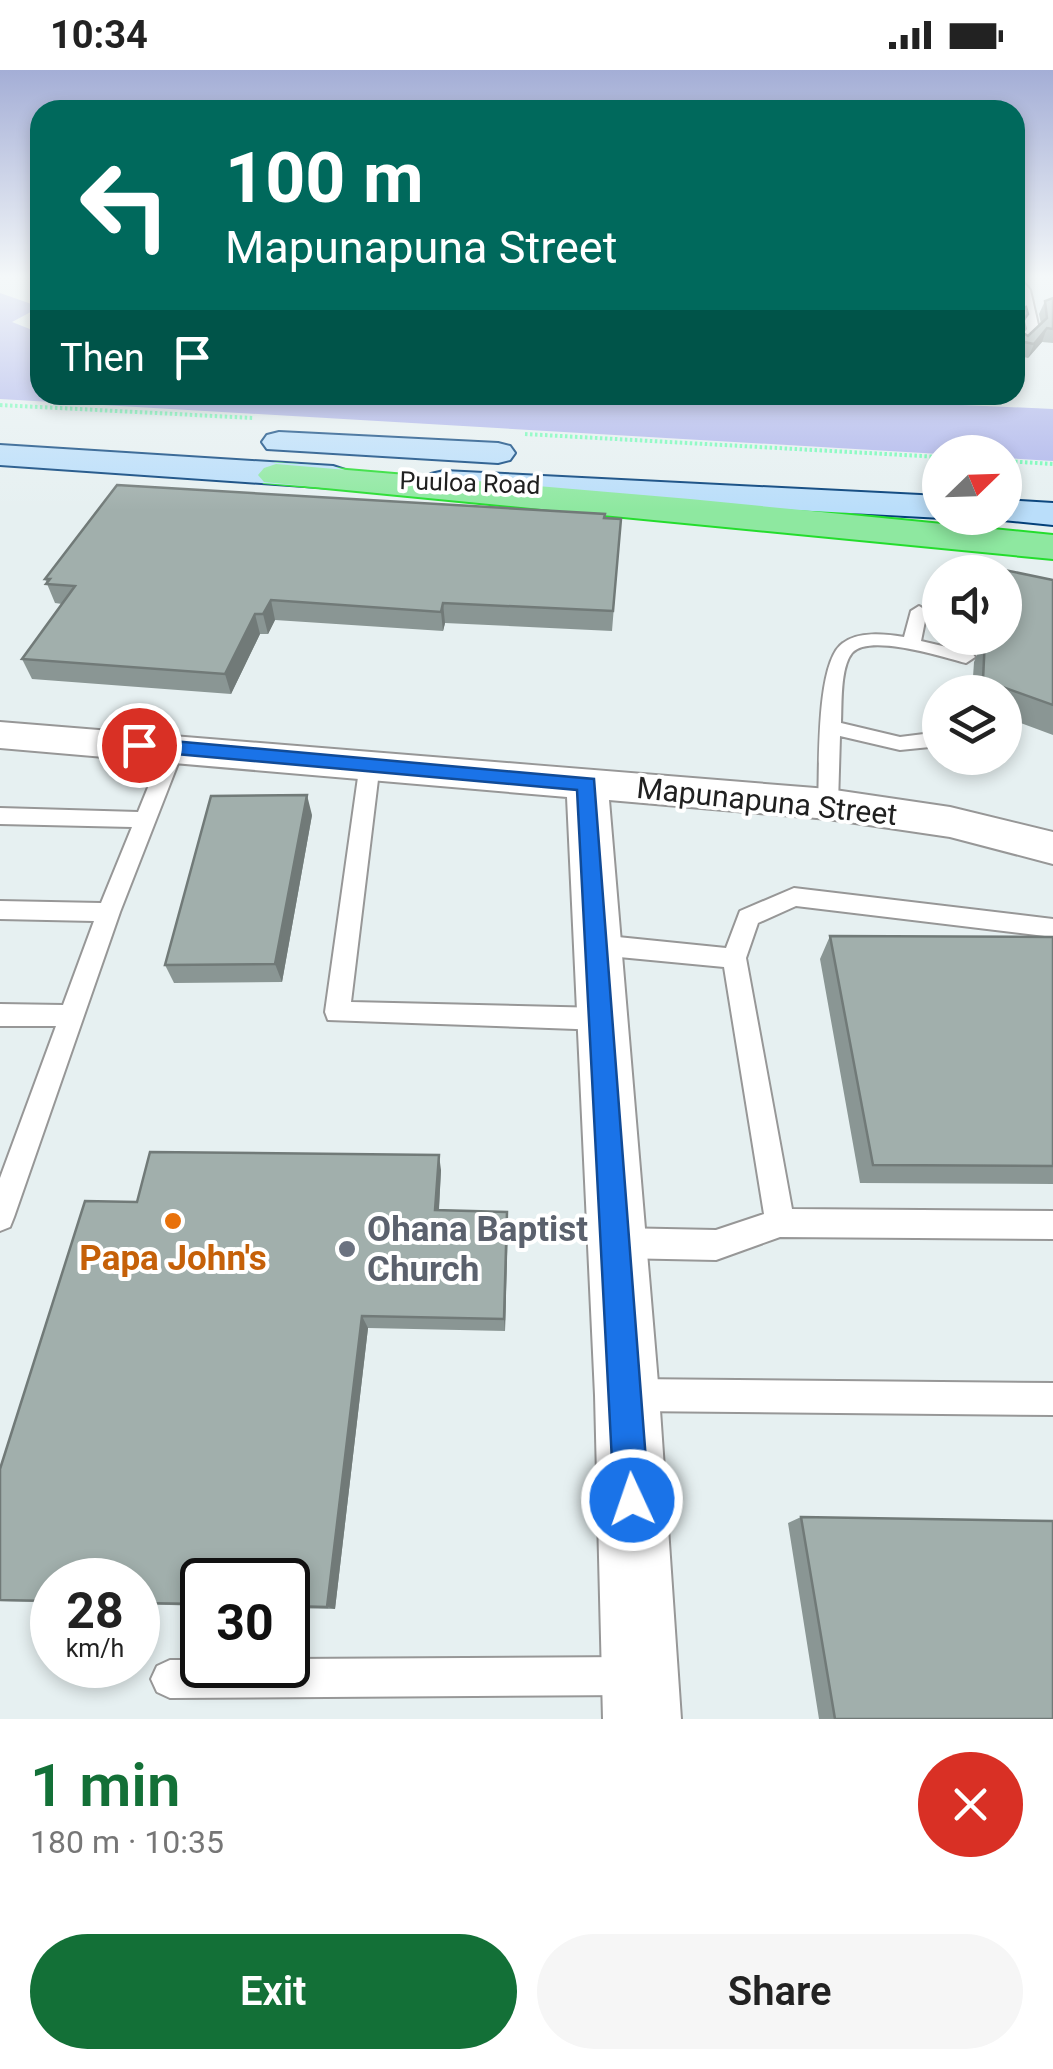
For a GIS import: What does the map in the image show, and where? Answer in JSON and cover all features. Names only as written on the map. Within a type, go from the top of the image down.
[{"type":"highway","points":[[276,475],[690,510],[1053,547]]},
{"type":"main road","name":"Puuloa Road","points":[[0,426],[276,475],[670,491],[922,507]]},
{"type":"main road","name":"Puuloa Road","points":[[74,440],[922,475]]},
{"type":"main road","points":[[0,458],[74,440]]},
{"type":"main road","points":[[1022,480],[1053,481]]},
{"type":"main road","points":[[1022,512],[1053,514]]},
{"type":"street","name":"Mapunapuna Street","points":[[0,734],[828,804],[950,822],[1053,848]]},
{"type":"street","points":[[587,784],[641,1698]]},
{"type":"lane","points":[[911,646],[918,611]]},
{"type":"lane","points":[[828,804],[841,656],[847,646],[862,641],[966,657]]},
{"type":"lane","points":[[834,726],[892,744],[922,745]]},
{"type":"lane","points":[[0,1217],[144,820],[174,748]]},
{"type":"lane","points":[[370,763],[338,1012],[603,1019]]},
{"type":"lane","points":[[0,816],[144,820]]},
{"type":"lane","points":[[780,1224],[734,958],[748,918],[794,897],[1053,928]]},
{"type":"lane","points":[[0,910],[110,912]]},
{"type":"lane","points":[[598,946],[734,958]]},
{"type":"lane","points":[[0,1015],[73,1016]]},
{"type":"lane","points":[[616,1244],[716,1245],[780,1224],[1053,1224]]},
{"type":"lane","points":[[626,1395],[1053,1399]]},
{"type":"lane","points":[[170,1679],[641,1698]]},
{"type":"path","points":[[1022,462],[1053,464]]},
{"type":"shaded area","points":[[0,356],[30,356],[30,401],[0,399]]},
{"type":"shaded area","points":[[103,405],[962,405],[1053,409],[1053,461],[1022,459],[1022,435],[922,435],[922,453]]},
{"type":"building","points":[[117,485],[605,514],[604,518],[621,519],[613,611],[443,603],[441,612],[271,600],[263,614],[255,614],[225,674],[22,659],[75,586],[46,584],[50,579],[45,579]]},
{"type":"building","points":[[1022,574],[1053,580],[1053,705],[1022,694],[1022,675],[983,675],[984,655],[1022,655]]},
{"type":"building","points":[[307,795],[275,964],[165,965],[211,796]]},
{"type":"building","points":[[830,936],[1053,937],[1053,1166],[873,1165]]},
{"type":"building","points":[[150,1152],[439,1155],[435,1210],[507,1212],[504,1319],[362,1316],[327,1607],[310,1607],[310,1558],[180,1558],[180,1604],[160,1603],[160,1558],[30,1558],[30,1601],[0,1600],[0,1469],[85,1201],[137,1202]]},
{"type":"building","points":[[801,1517],[1053,1521],[1053,1719],[835,1719]]},
{"type":"place","name":"Papa John's","points":[[173,1221]]},
{"type":"place","name":"Ohana Baptist Church","points":[[347,1249]]},
{"type":"route","points":[[139,745],[587,784],[632,1500]]}]
